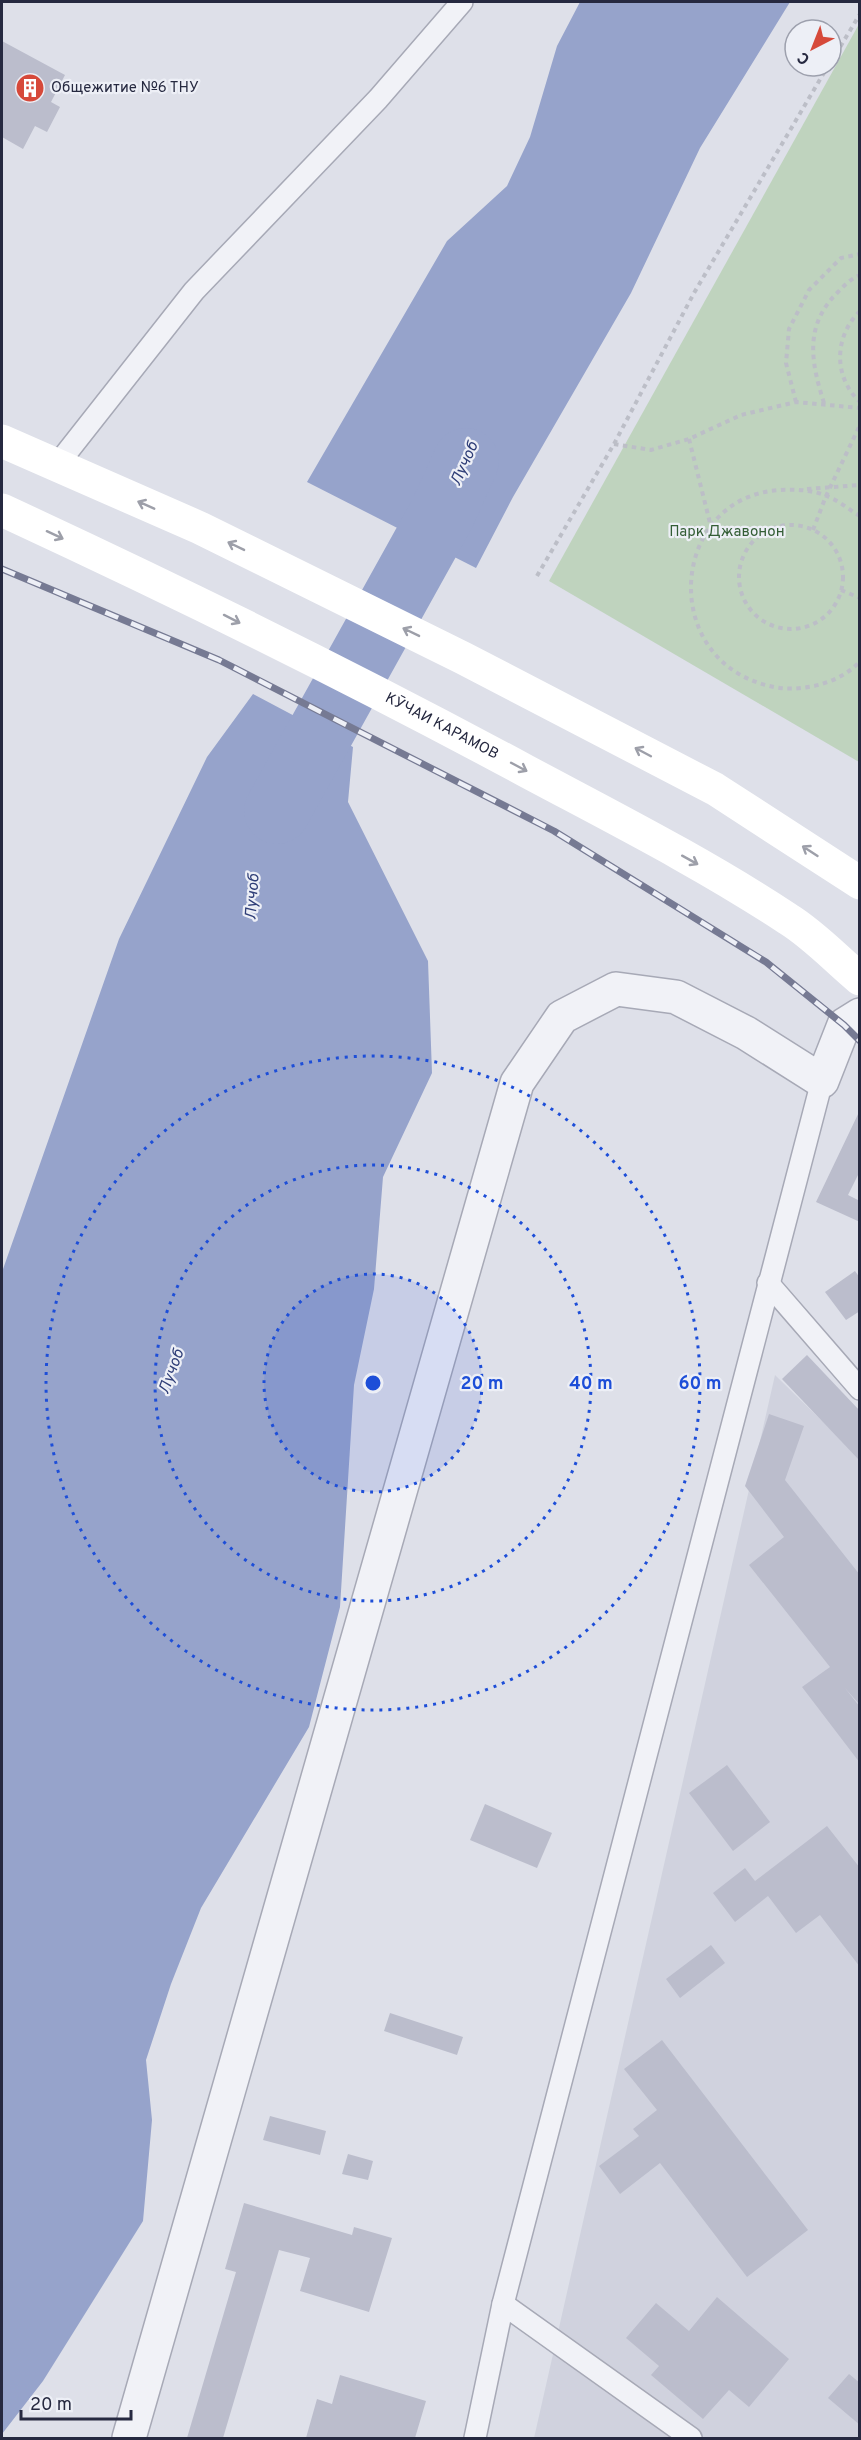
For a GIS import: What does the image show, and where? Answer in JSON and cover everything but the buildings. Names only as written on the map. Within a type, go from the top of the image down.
[{"type":"main road","points":[[2,441],[200,528],[463,658],[715,789],[860,883]]},
{"type":"main road","name":"КӮЧАИ КАРАМОВ","points":[[2,510],[180,593],[430,719],[701,867],[790,920],[860,979]]},
{"type":"street","points":[[129,2439],[517,1083],[562,1017],[616,989],[676,997],[746,1033],[822,1081],[844,1025],[860,1015]]},
{"type":"lane","points":[[57,465],[194,291],[378,99],[462,2]]},
{"type":"lane","points":[[475,2439],[503,2304],[822,1081]]},
{"type":"lane","points":[[768,1283],[860,1389]]},
{"type":"lane","points":[[503,2304],[690,2439]]},
{"type":"path","points":[[843,42],[860,14]]},
{"type":"path","points":[[537,576],[614,444],[694,293],[821,78]]},
{"type":"path","points":[[796,402],[786,363],[789,329],[808,290],[841,258],[860,254]]},
{"type":"path","points":[[824,403],[814,373],[812,340],[824,306],[852,278],[860,275]]},
{"type":"path","points":[[860,311],[842,336],[839,356],[842,376],[852,395],[860,402]]},
{"type":"path","points":[[614,444],[651,450],[688,439],[741,415],[796,402],[860,408]]},
{"type":"path","points":[[813,531],[826,496],[860,425]]},
{"type":"path","points":[[688,439],[711,527]]},
{"type":"path","points":[[860,485],[831,489],[767,491],[736,504],[711,527],[696,555],[690,586],[694,618],[708,647],[731,669],[759,684],[793,689],[826,683],[860,661]]},
{"type":"path","points":[[800,489],[826,496],[860,516]]},
{"type":"path","points":[[781,526],[797,526],[813,531],[827,541],[838,555],[843,572],[841,590],[828,613],[807,627],[789,630],[772,626],[757,618],[746,605],[740,589],[739,573],[743,557],[752,543],[765,532],[781,526]]},
{"type":"path","points":[[841,590],[860,598]]},
{"type":"shaded area","points":[[775,1375],[859,1457],[859,2438],[534,2438]]},
{"type":"green space","name":"Парк Джавонон","points":[[859,24],[859,762],[549,581],[829,78],[843,78],[843,53]]},
{"type":"water","points":[[580,2],[790,2],[700,148],[631,293],[513,497],[476,568],[307,482],[447,241],[507,186],[530,137],[557,46]]},
{"type":"water","points":[[253,694],[353,747],[348,802],[428,961],[432,1073],[383,1177],[374,1289],[354,1385],[340,1607],[309,1727],[201,1908],[171,1984],[146,2060],[152,2120],[143,2221],[43,2381],[2,2434],[2,1272],[119,939],[207,757]]},
{"type":"waterway","name":"Лучоб","points":[[277,811],[442,514],[466,461]]},
{"type":"railway","points":[[2,569],[219,660],[554,831],[766,962],[844,1025],[860,1041]]},
{"type":"place","name":"Общежитие №6 ТНУ","points":[[30,88]]}]
